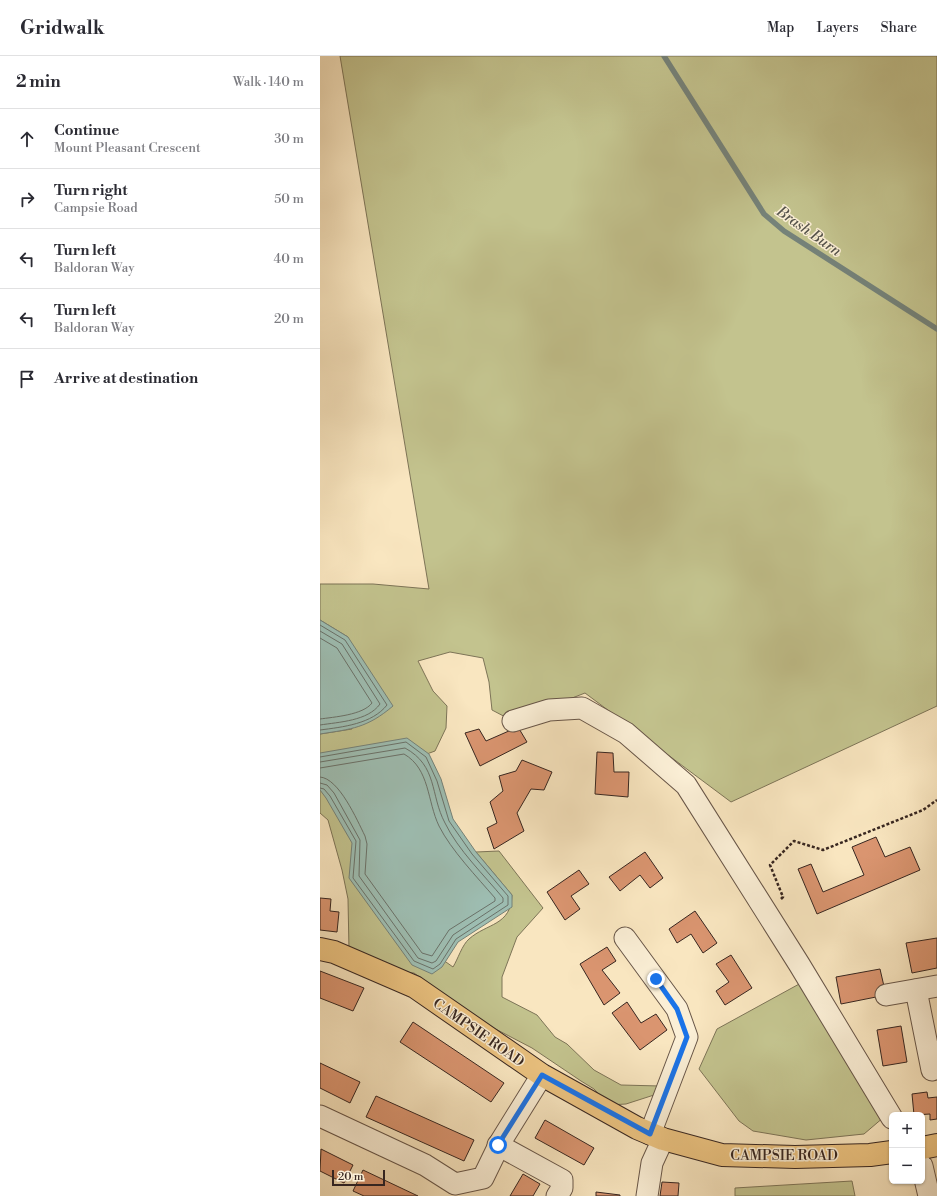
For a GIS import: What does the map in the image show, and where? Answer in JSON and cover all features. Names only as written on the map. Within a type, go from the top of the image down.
[{"type":"main road","name":"CAMPSIE ROAD","points":[[320,949],[334,952],[415,987],[542,1075],[657,1137],[722,1155],[795,1157],[870,1155],[889,1152]]},
{"type":"main road","points":[[925,1147],[937,1145]]},
{"type":"street","points":[[514,721],[549,710],[582,708],[626,733],[686,785],[766,912],[889,1113]]},
{"type":"street","points":[[624,938],[677,1009],[687,1037],[657,1137],[646,1196]]},
{"type":"street","points":[[886,995],[937,986]]},
{"type":"street","points":[[916,990],[932,1070]]},
{"type":"street","points":[[320,1116],[425,1164],[455,1184],[483,1178],[498,1145],[542,1075]]},
{"type":"street","points":[[498,1145],[562,1180],[562,1188],[557,1196]]},
{"type":"street","points":[[925,1179],[929,1196]]},
{"type":"path","points":[[766,912],[783,897],[770,865],[794,841],[823,850],[923,810],[937,800]]},
{"type":"green space","points":[[340,56],[937,56],[937,706],[731,802],[585,693],[513,721],[492,710],[489,682],[483,658],[450,652],[418,661],[433,691],[447,706],[446,728],[435,751],[405,762],[429,950],[453,967],[462,948],[469,939],[497,923],[507,913],[511,905],[512,895],[476,852],[499,851],[543,908],[517,937],[502,977],[502,997],[537,1015],[555,1037],[567,1044],[594,1070],[621,1085],[660,1086],[654,1095],[626,1104],[609,1105],[594,1089],[532,1048],[486,1024],[414,973],[395,972],[349,950],[348,899],[342,870],[328,820],[320,813],[320,734],[352,729],[348,637],[320,620],[320,584],[373,584],[429,589]]},
{"type":"green space","points":[[801,983],[884,1117],[864,1134],[806,1140],[753,1131],[739,1121],[699,1069],[717,1029]]},
{"type":"green space","points":[[852,1181],[855,1196],[735,1196],[735,1188]]},
{"type":"water","points":[[320,620],[348,637],[393,706],[367,723],[350,729],[320,734]]},
{"type":"water","points":[[407,738],[429,754],[441,779],[453,819],[476,852],[512,895],[512,907],[458,942],[442,967],[432,974],[412,965],[349,878],[352,843],[320,790],[320,753]]},
{"type":"building","points":[[518,727],[527,742],[480,766],[465,733],[479,729],[486,741]]},
{"type":"building","points":[[597,752],[613,753],[614,772],[629,772],[628,797],[595,794]]},
{"type":"building","points":[[522,760],[552,772],[544,790],[531,789],[517,813],[524,831],[494,849],[487,828],[497,823],[490,802],[503,791],[499,776],[516,771]]},
{"type":"building","points":[[876,837],[885,857],[910,847],[920,870],[817,914],[798,869],[811,864],[823,892],[864,875],[852,847]]},
{"type":"building","points":[[645,852],[663,878],[650,888],[640,875],[620,891],[609,877]]},
{"type":"building","points":[[579,870],[589,884],[571,896],[580,909],[565,920],[547,892]]},
{"type":"building","points":[[320,898],[331,899],[330,911],[339,912],[337,932],[320,930]]},
{"type":"building","points":[[695,911],[717,943],[703,953],[691,934],[677,943],[669,929]]},
{"type":"building","points":[[937,938],[937,968],[912,973],[906,943]]},
{"type":"building","points":[[607,947],[616,961],[602,970],[620,993],[604,1005],[580,964]]},
{"type":"building","points":[[731,955],[752,988],[725,1005],[716,991],[729,982],[716,964]]},
{"type":"building","points":[[880,969],[886,995],[841,1004],[836,977]]},
{"type":"building","points":[[320,971],[364,988],[353,1011],[320,998]]},
{"type":"building","points":[[627,1002],[641,1023],[656,1014],[667,1030],[640,1050],[612,1013]]},
{"type":"building","points":[[413,1022],[504,1083],[491,1102],[400,1042]]},
{"type":"building","points":[[901,1026],[907,1062],[883,1066],[877,1030]]},
{"type":"building","points":[[320,1063],[360,1082],[350,1103],[320,1088]]},
{"type":"building","points":[[927,1092],[928,1098],[937,1097],[937,1119],[930,1120],[930,1114],[925,1114],[925,1112],[914,1112],[912,1094]]},
{"type":"building","points":[[376,1096],[474,1140],[464,1161],[366,1117]]},
{"type":"building","points":[[545,1120],[594,1148],[584,1165],[535,1138]]},
{"type":"building","points":[[321,1149],[353,1165],[344,1183],[320,1171]]},
{"type":"building","points":[[363,1170],[418,1196],[364,1196],[353,1191]]},
{"type":"building","points":[[523,1174],[540,1184],[533,1196],[510,1196]]},
{"type":"building","points":[[662,1182],[679,1183],[678,1196],[660,1196]]},
{"type":"building","points":[[596,1192],[620,1195],[620,1196],[596,1196]]},
{"type":"waterway","name":"Brash Burn","points":[[664,56],[764,214],[784,231],[937,329]]},
{"type":"route","points":[[498,1145],[542,1075],[650,1134],[672,1080],[687,1037],[677,1009],[656,979]]}]
